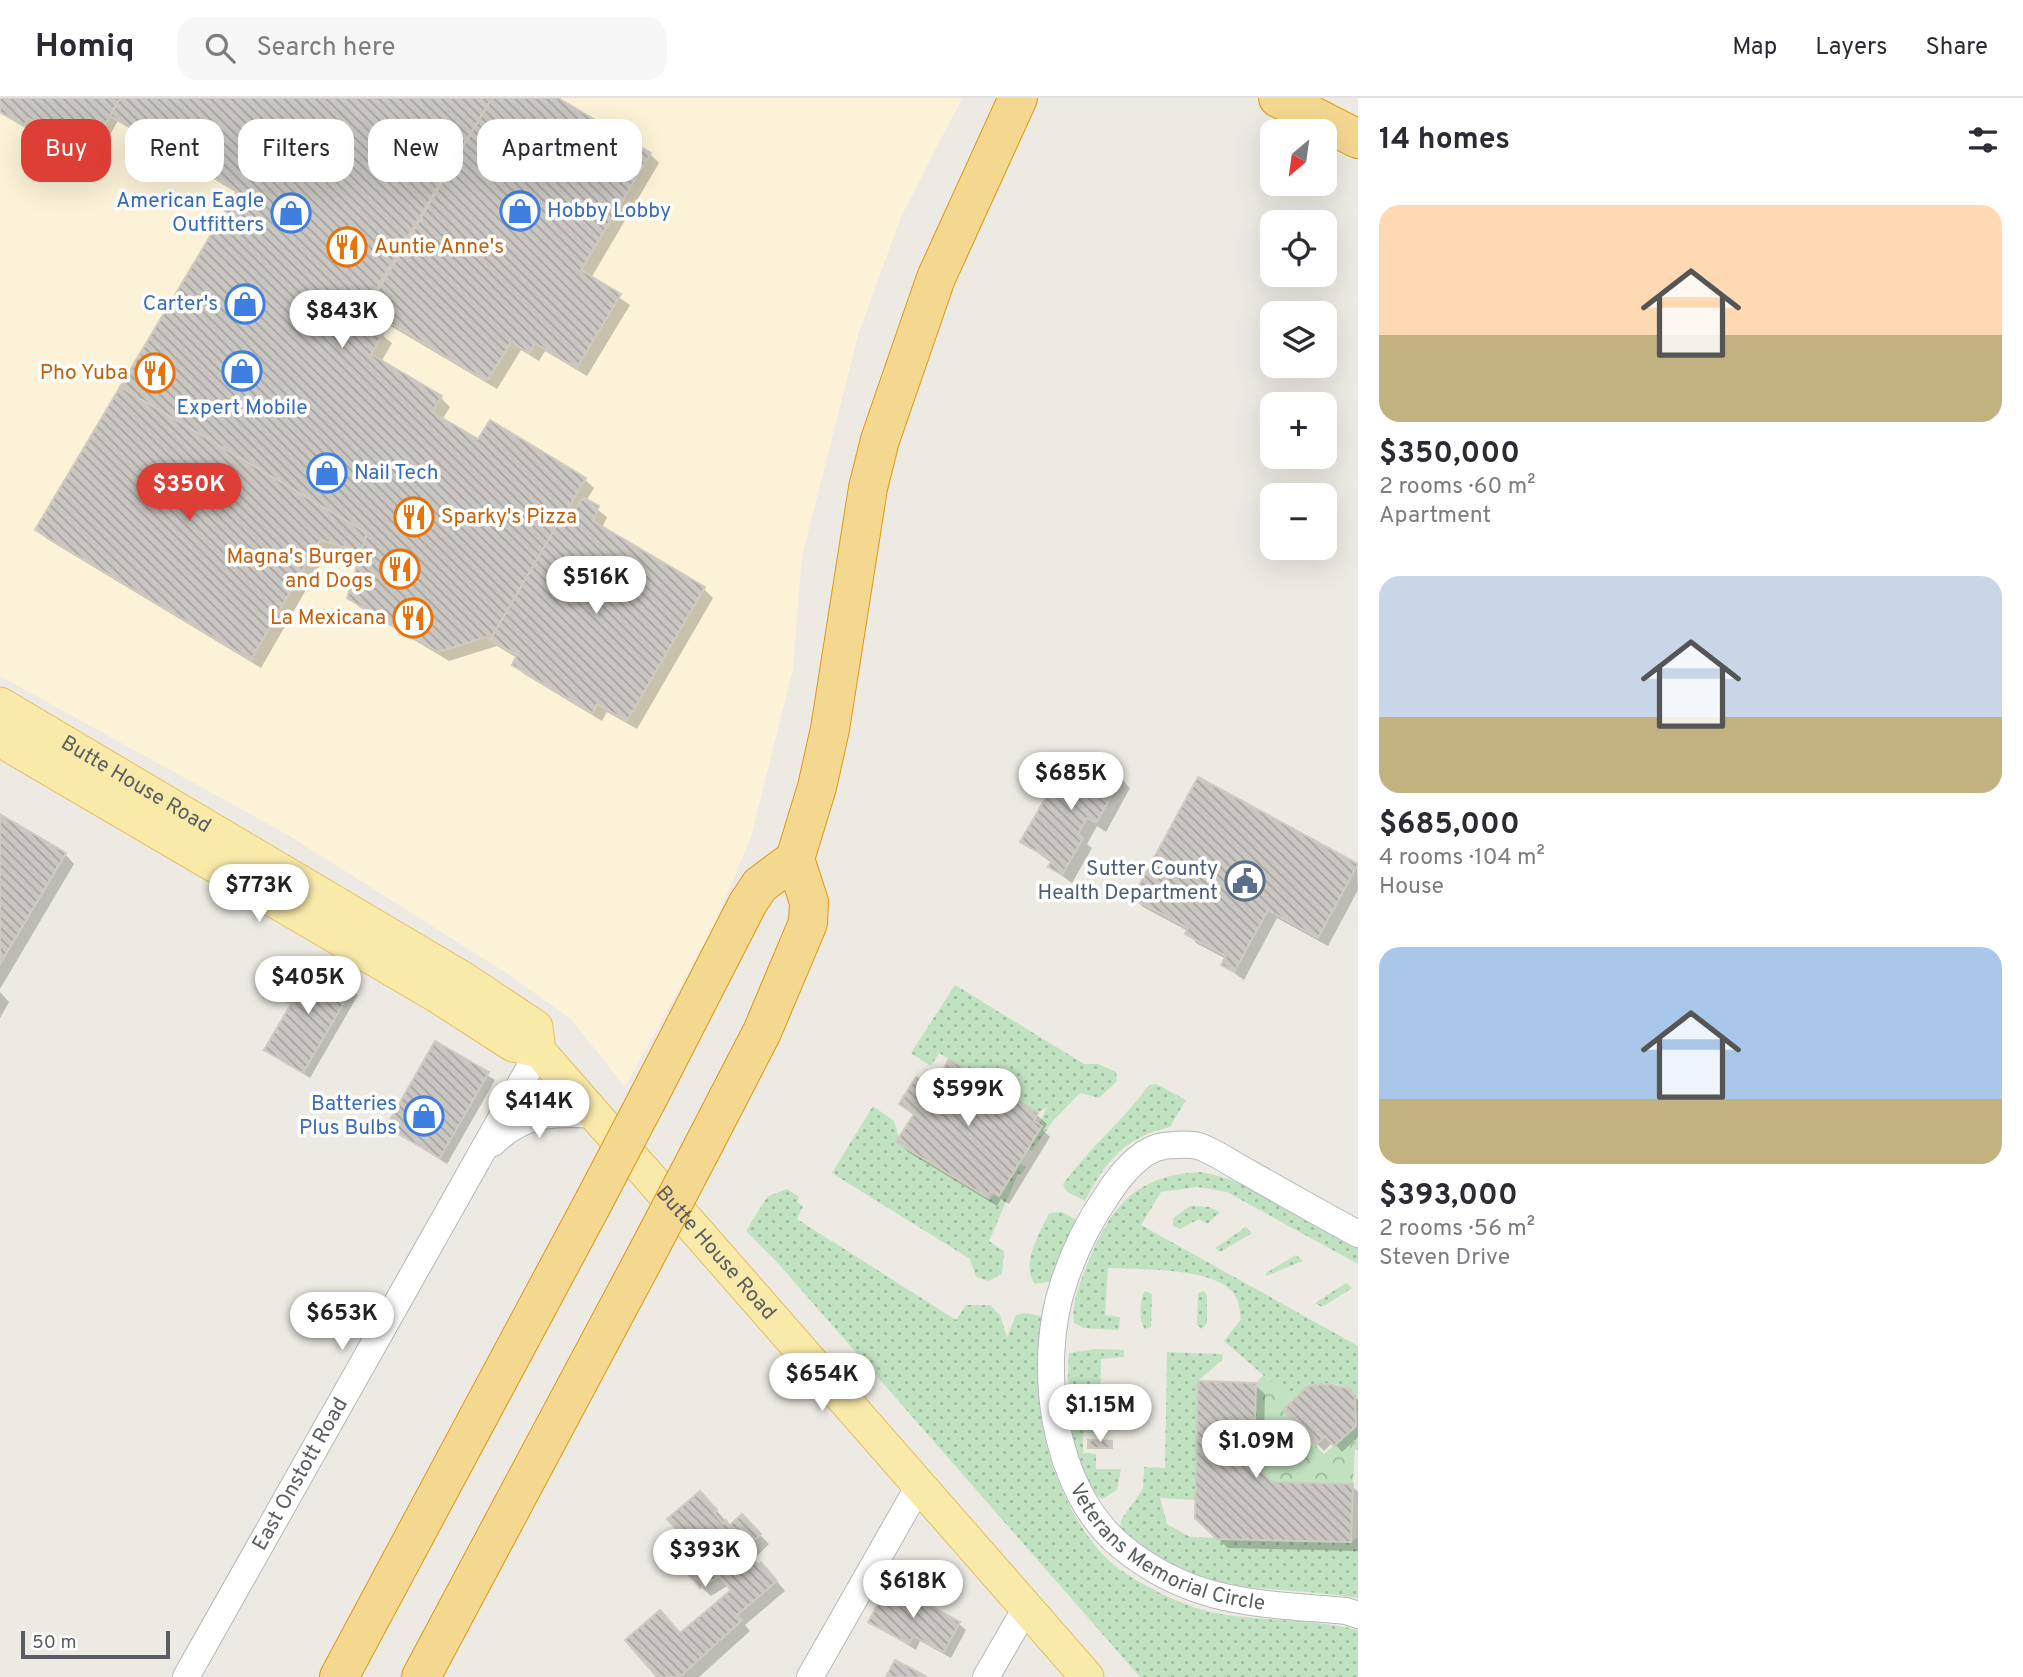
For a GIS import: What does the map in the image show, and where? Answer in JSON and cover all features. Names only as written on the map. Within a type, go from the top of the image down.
[{"type":"highway","points":[[421,1677],[762,1032],[807,923],[809,902],[795,859],[817,787],[830,729],[868,488],[880,440],[936,278],[1017,98]]},
{"type":"highway","points":[[1278,98],[1358,139]]},
{"type":"highway","points":[[340,1677],[594,1201],[748,904],[760,885],[795,859]]},
{"type":"main road","name":"Butte House Road","points":[[0,705],[475,986],[536,1027],[539,1051]]},
{"type":"main road","name":"Butte House Road","points":[[0,740],[437,996],[513,1045],[539,1051],[1087,1677]]},
{"type":"street","name":"East Onstott Road","points":[[187,1677],[539,1051]]},
{"type":"street","points":[[477,1160],[507,1129],[525,1120],[555,1112],[597,1115]]},
{"type":"street","name":"Veterans Memorial Circle","points":[[1358,1234],[1199,1146],[1161,1146],[1134,1163],[1113,1186],[1089,1222],[1063,1283],[1053,1338],[1054,1409],[1067,1468],[1087,1511],[1120,1546],[1154,1570],[1195,1590],[1238,1602],[1346,1611],[1358,1615]]},
{"type":"street","points":[[810,1677],[920,1484]]},
{"type":"street","points":[[986,1677],[1026,1608]]},
{"type":"shaded area","points":[[0,98],[962,98],[901,217],[859,332],[802,556],[793,669],[751,837],[713,928],[625,1087],[571,1019],[511,976],[288,835],[0,676]]},
{"type":"green space","points":[[955,985],[1084,1064],[1098,1064],[1116,1072],[1117,1081],[1099,1098],[1080,1093],[1053,1121],[1032,1151],[1028,1148],[1047,1107],[1038,1113],[939,1053],[931,1066],[911,1053]]},
{"type":"green space","points":[[1156,1084],[1186,1100],[1170,1127],[1141,1137],[1118,1153],[1101,1174],[1085,1201],[1066,1191],[1063,1184],[1073,1171],[1149,1085]]},
{"type":"green space","points":[[873,1106],[894,1121],[899,1138],[897,1143],[990,1200],[994,1193],[999,1196],[1019,1163],[1026,1167],[1021,1175],[1018,1174],[989,1241],[1004,1251],[1002,1274],[989,1281],[976,1277],[970,1259],[832,1173]]},
{"type":"green space","points":[[1200,1172],[1221,1177],[1261,1193],[1358,1247],[1358,1264],[1227,1192],[1198,1187],[1161,1192],[1141,1225],[1358,1346],[1358,1450],[1355,1450],[1355,1398],[1350,1389],[1334,1384],[1319,1384],[1293,1401],[1224,1341],[1241,1319],[1240,1311],[1236,1297],[1227,1287],[1214,1280],[1178,1272],[1108,1268],[1105,1315],[1120,1317],[1119,1330],[1084,1328],[1074,1323],[1075,1301],[1082,1279],[1105,1227],[1116,1211],[1127,1198],[1157,1180]]},
{"type":"green space","points":[[787,1189],[799,1197],[797,1202],[803,1206],[797,1219],[956,1320],[966,1305],[990,1305],[1000,1315],[1007,1337],[1016,1315],[1026,1313],[1044,1317],[1044,1429],[1052,1464],[1078,1521],[1090,1539],[1114,1565],[1162,1594],[1202,1610],[1358,1630],[1358,1677],[1140,1677],[776,1261],[746,1231],[767,1197]]},
{"type":"green space","points":[[1190,1206],[1209,1207],[1220,1212],[1207,1224],[1199,1219],[1180,1229],[1173,1226],[1173,1218]]},
{"type":"green space","points":[[1062,1212],[1077,1220],[1054,1281],[1035,1284],[1030,1268],[1033,1249],[1049,1213]]},
{"type":"green space","points":[[1246,1227],[1252,1233],[1220,1252],[1215,1248]]},
{"type":"green space","points":[[1296,1255],[1303,1261],[1266,1276],[1266,1273]]},
{"type":"green space","points":[[1346,1283],[1352,1288],[1322,1307],[1315,1303]]},
{"type":"green space","points":[[1145,1291],[1152,1294],[1151,1327],[1145,1329],[1140,1310]]},
{"type":"green space","points":[[1204,1291],[1207,1295],[1207,1323],[1202,1329],[1197,1325],[1198,1293]]},
{"type":"green space","points":[[1095,1349],[1124,1350],[1124,1357],[1101,1359],[1100,1433],[1083,1433],[1083,1453],[1096,1454],[1096,1469],[1121,1469],[1117,1490],[1102,1499],[1091,1488],[1076,1453],[1069,1409],[1069,1353]]},
{"type":"green space","points":[[1167,1352],[1223,1354],[1222,1360],[1198,1381],[1195,1500],[1160,1498],[1167,1524],[1190,1537],[1351,1542],[1358,1537],[1358,1598],[1261,1588],[1205,1578],[1177,1567],[1149,1550],[1120,1527],[1121,1520],[1143,1489],[1144,1467],[1165,1468]]},
{"type":"green space","points":[[1263,1375],[1293,1401],[1283,1411],[1324,1454],[1356,1426],[1353,1484],[1272,1482],[1254,1463],[1256,1383]]},
{"type":"building","points":[[0,98],[121,98],[108,119],[28,118],[21,119],[21,124],[0,112]]},
{"type":"building","points":[[120,98],[492,98],[463,146],[463,119],[368,119],[368,182],[441,182],[359,317],[384,332],[371,354],[442,396],[432,412],[478,439],[490,420],[586,478],[490,640],[486,637],[438,652],[347,598],[367,533],[120,387],[237,191],[222,182],[224,182],[224,119],[125,119],[125,125],[110,116]]},
{"type":"building","name":"Hobby Lobby","points":[[492,98],[558,98],[594,119],[480,119]]},
{"type":"building","name":"Hobby Lobby","points":[[477,123],[477,182],[634,182],[581,270],[621,294],[577,368],[535,343],[529,353],[511,342],[487,381],[367,309],[442,182],[463,182],[463,147]]},
{"type":"building","name":"Hobby Lobby","points":[[642,148],[651,153],[642,168]]},
{"type":"building","points":[[120,387],[367,533],[361,552],[320,540],[251,660],[35,530]]},
{"type":"building","points":[[583,497],[599,506],[593,521],[705,587],[627,721],[597,704],[593,713],[512,665],[517,655],[490,640],[557,525],[563,529]]},
{"type":"building","points":[[1080,753],[1122,777],[1096,823],[1087,818],[1078,834],[1083,838],[1062,875],[1048,867],[1052,860],[1020,842],[1048,794],[1055,796]]},
{"type":"building","name":"Sutter County Health Department","points":[[1198,777],[1358,864],[1318,938],[1268,910],[1234,972],[1221,965],[1226,956],[1185,934],[1188,928],[1132,898]]},
{"type":"building","points":[[0,814],[66,853],[0,964]]},
{"type":"building","points":[[309,961],[353,987],[303,1073],[264,1050],[291,1004],[285,1001]]},
{"type":"building","points":[[435,1041],[489,1072],[440,1158],[386,1127]]},
{"type":"building","points":[[949,1059],[1038,1113],[1034,1121],[1042,1126],[999,1196],[991,1191],[987,1197],[896,1142],[914,1114],[899,1104],[916,1077],[933,1087]]},
{"type":"building","points":[[1198,1381],[1256,1383],[1254,1463],[1272,1482],[1353,1484],[1351,1542],[1217,1539],[1195,1518]]},
{"type":"building","points":[[1327,1384],[1350,1389],[1355,1398],[1356,1426],[1334,1446],[1325,1436],[1316,1445],[1283,1410],[1308,1386]]},
{"type":"building","points":[[1088,1440],[1112,1441],[1112,1448],[1088,1448]]},
{"type":"building","points":[[700,1491],[717,1510],[714,1513],[723,1524],[726,1520],[729,1526],[742,1514],[761,1534],[746,1548],[747,1553],[758,1565],[761,1562],[777,1581],[737,1615],[742,1620],[680,1677],[657,1677],[625,1640],[660,1610],[680,1633],[731,1590],[719,1576],[700,1588],[679,1564],[693,1548],[667,1519]]},
{"type":"building","points":[[889,1584],[960,1622],[944,1652],[913,1636],[909,1644],[868,1622]]},
{"type":"building","points":[[895,1660],[927,1677],[886,1677]]},
{"type":"place","name":"Hobby Lobby","points":[[520,211]]},
{"type":"place","name":"American Eagle Outfitters","points":[[291,213]]},
{"type":"place","name":"Auntie Anne's","points":[[347,247]]},
{"type":"place","name":"Carter's","points":[[245,304]]},
{"type":"place","name":"Expert Mobile","points":[[242,371]]},
{"type":"place","name":"Pho Yuba","points":[[155,373]]},
{"type":"place","name":"Nail Tech","points":[[327,473]]},
{"type":"place","name":"Sparky's Pizza","points":[[414,517]]},
{"type":"place","name":"Magna's Burger and Dogs","points":[[400,569]]},
{"type":"place","name":"La Mexicana","points":[[413,618]]},
{"type":"place","name":"Sutter County Health Department","points":[[1245,881]]},
{"type":"place","name":"Batteries Plus Bulbs","points":[[424,1116]]}]
